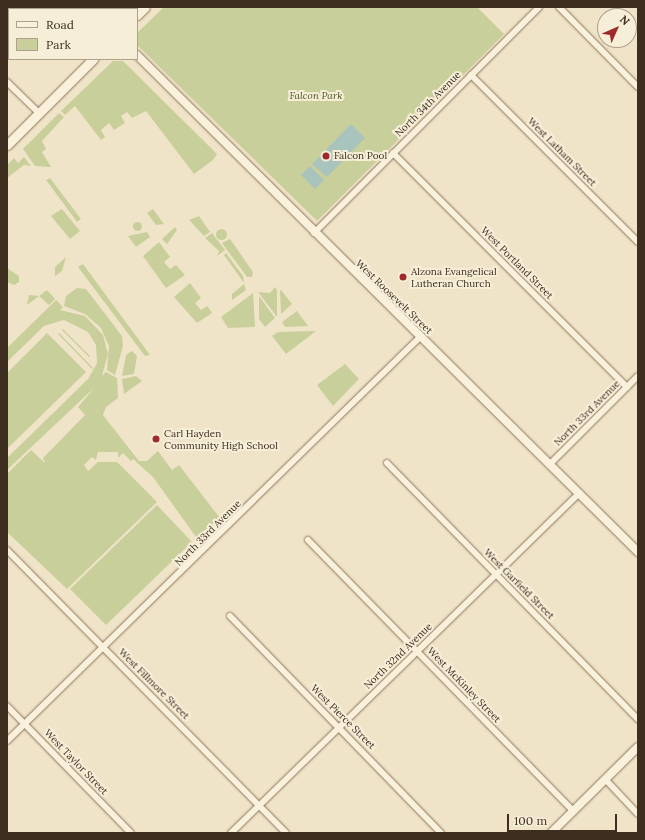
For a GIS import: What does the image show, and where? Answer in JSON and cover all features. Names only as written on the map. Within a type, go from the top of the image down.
[{"type":"main road","points":[[7,145],[92,60]]},
{"type":"street","name":"North 34th Avenue","points":[[314,233],[539,7]]},
{"type":"street","points":[[559,7],[638,87]]},
{"type":"street","name":"West Roosevelt Street","points":[[138,56],[314,233],[638,552]]},
{"type":"street","name":"West Latham Street","points":[[471,75],[638,242]]},
{"type":"street","points":[[7,82],[39,114]]},
{"type":"street","name":"West Portland Street","points":[[393,153],[627,387]]},
{"type":"street","name":"North 33rd Avenue","points":[[7,741],[420,337]]},
{"type":"street","name":"North 33rd Avenue","points":[[550,464],[638,376]]},
{"type":"street","name":"West Garfield Street","points":[[387,463],[638,719]]},
{"type":"street","name":"North 32nd Avenue","points":[[231,833],[579,493]]},
{"type":"street","name":"West McKinley Street","points":[[308,540],[573,811]]},
{"type":"street","name":"West Fillmore Street","points":[[7,550],[286,833]]},
{"type":"street","name":"West Pierce Street","points":[[230,616],[442,833]]},
{"type":"street","name":"West Taylor Street","points":[[7,706],[131,833]]},
{"type":"street","points":[[550,833],[638,747]]},
{"type":"street","points":[[605,779],[638,814]]},
{"type":"green space","name":"Falcon Park","points":[[164,7],[477,7],[504,34],[317,221],[138,46],[138,32]]},
{"type":"green space","points":[[113,61],[123,61],[217,154],[213,160],[194,174],[146,111],[132,118],[127,112],[121,116],[125,123],[114,130],[109,123],[101,130],[105,137],[101,140],[75,106],[65,115],[61,111]]},
{"type":"green space","points":[[59,113],[64,117],[42,141],[46,149],[42,152],[51,167],[35,166],[23,149]]},
{"type":"green space","points":[[24,157],[31,166],[24,165],[7,178],[7,165],[14,158],[18,163]]},
{"type":"green space","points":[[50,178],[81,219],[77,222],[46,180]]},
{"type":"green space","points":[[62,209],[80,231],[70,239],[51,216]]},
{"type":"green space","points":[[153,209],[164,224],[156,225],[147,213]]},
{"type":"green space","points":[[199,216],[210,232],[204,236],[189,220]]},
{"type":"green space","points":[[137,221],[142,226],[137,231],[132,226]]},
{"type":"green space","points":[[175,227],[177,230],[167,244],[162,239]]},
{"type":"green space","points":[[221,228],[225,230],[227,234],[225,238],[221,240],[217,238],[215,234],[217,230]]},
{"type":"green space","points":[[147,232],[150,237],[136,247],[128,236]]},
{"type":"green space","points":[[212,233],[225,250],[217,256],[219,251],[205,238]]},
{"type":"green space","points":[[230,239],[253,272],[252,277],[247,277],[222,243]]},
{"type":"green space","points":[[159,242],[170,257],[164,262],[170,269],[176,265],[185,275],[166,288],[143,256]]},
{"type":"green space","points":[[226,253],[243,276],[244,283],[224,255]]},
{"type":"green space","points":[[66,257],[62,271],[55,276],[55,267]]},
{"type":"green space","points":[[83,264],[150,355],[145,356],[78,267]]},
{"type":"green space","points":[[7,268],[19,276],[19,282],[14,285],[7,282]]},
{"type":"green space","points":[[190,283],[201,298],[195,303],[201,310],[207,306],[212,313],[197,323],[174,297]]},
{"type":"green space","points":[[244,284],[246,290],[232,300],[232,294]]},
{"type":"green space","points":[[275,287],[277,290],[277,317],[258,292],[270,293]]},
{"type":"green space","points":[[77,288],[86,289],[122,336],[123,346],[115,375],[107,370],[109,346],[101,328],[85,314],[64,306],[66,296]]},
{"type":"green space","points":[[47,290],[55,299],[49,305],[39,296]]},
{"type":"green space","points":[[281,290],[292,304],[281,314],[280,291]]},
{"type":"green space","points":[[253,293],[255,327],[228,328],[221,317]]},
{"type":"green space","points":[[29,295],[39,296],[27,305]]},
{"type":"green space","points":[[259,296],[275,318],[265,327],[259,319]]},
{"type":"green space","points":[[56,300],[63,307],[60,310],[85,316],[103,335],[108,354],[102,376],[106,372],[117,378],[118,398],[106,407],[103,415],[139,461],[147,461],[158,451],[172,470],[179,465],[220,518],[196,537],[153,477],[133,459],[131,461],[123,453],[118,458],[118,452],[98,452],[96,460],[92,457],[84,465],[88,471],[98,462],[117,462],[157,502],[67,589],[7,532],[7,474],[31,450],[45,463],[43,458],[85,415],[78,407],[94,388],[7,470],[7,458],[88,379],[97,363],[96,345],[88,332],[64,320],[44,326],[7,362],[7,348]]},
{"type":"green space","points":[[297,311],[308,326],[285,327],[282,322]]},
{"type":"green space","points":[[63,329],[90,356],[89,357],[62,330]]},
{"type":"green space","points":[[316,331],[286,354],[272,336],[278,332]]},
{"type":"green space","points":[[47,333],[86,372],[7,449],[7,373]]},
{"type":"green space","points":[[59,333],[93,368],[92,369],[58,334]]},
{"type":"green space","points":[[132,351],[137,356],[134,374],[122,376],[126,355]]},
{"type":"green space","points":[[345,364],[359,379],[333,406],[317,385]]},
{"type":"green space","points":[[136,376],[142,381],[124,394],[122,379]]},
{"type":"green space","points":[[157,505],[192,542],[106,625],[70,589]]},
{"type":"water","points":[[351,124],[365,138],[327,177],[312,164]]},
{"type":"water","points":[[310,166],[324,180],[315,189],[301,175]]},
{"type":"place","name":"Falcon Pool","points":[[326,156]]},
{"type":"place","name":"Alzona Evangelical Lutheran Church","points":[[403,277]]},
{"type":"place","name":"Carl Hayden Community High School","points":[[156,439]]}]
